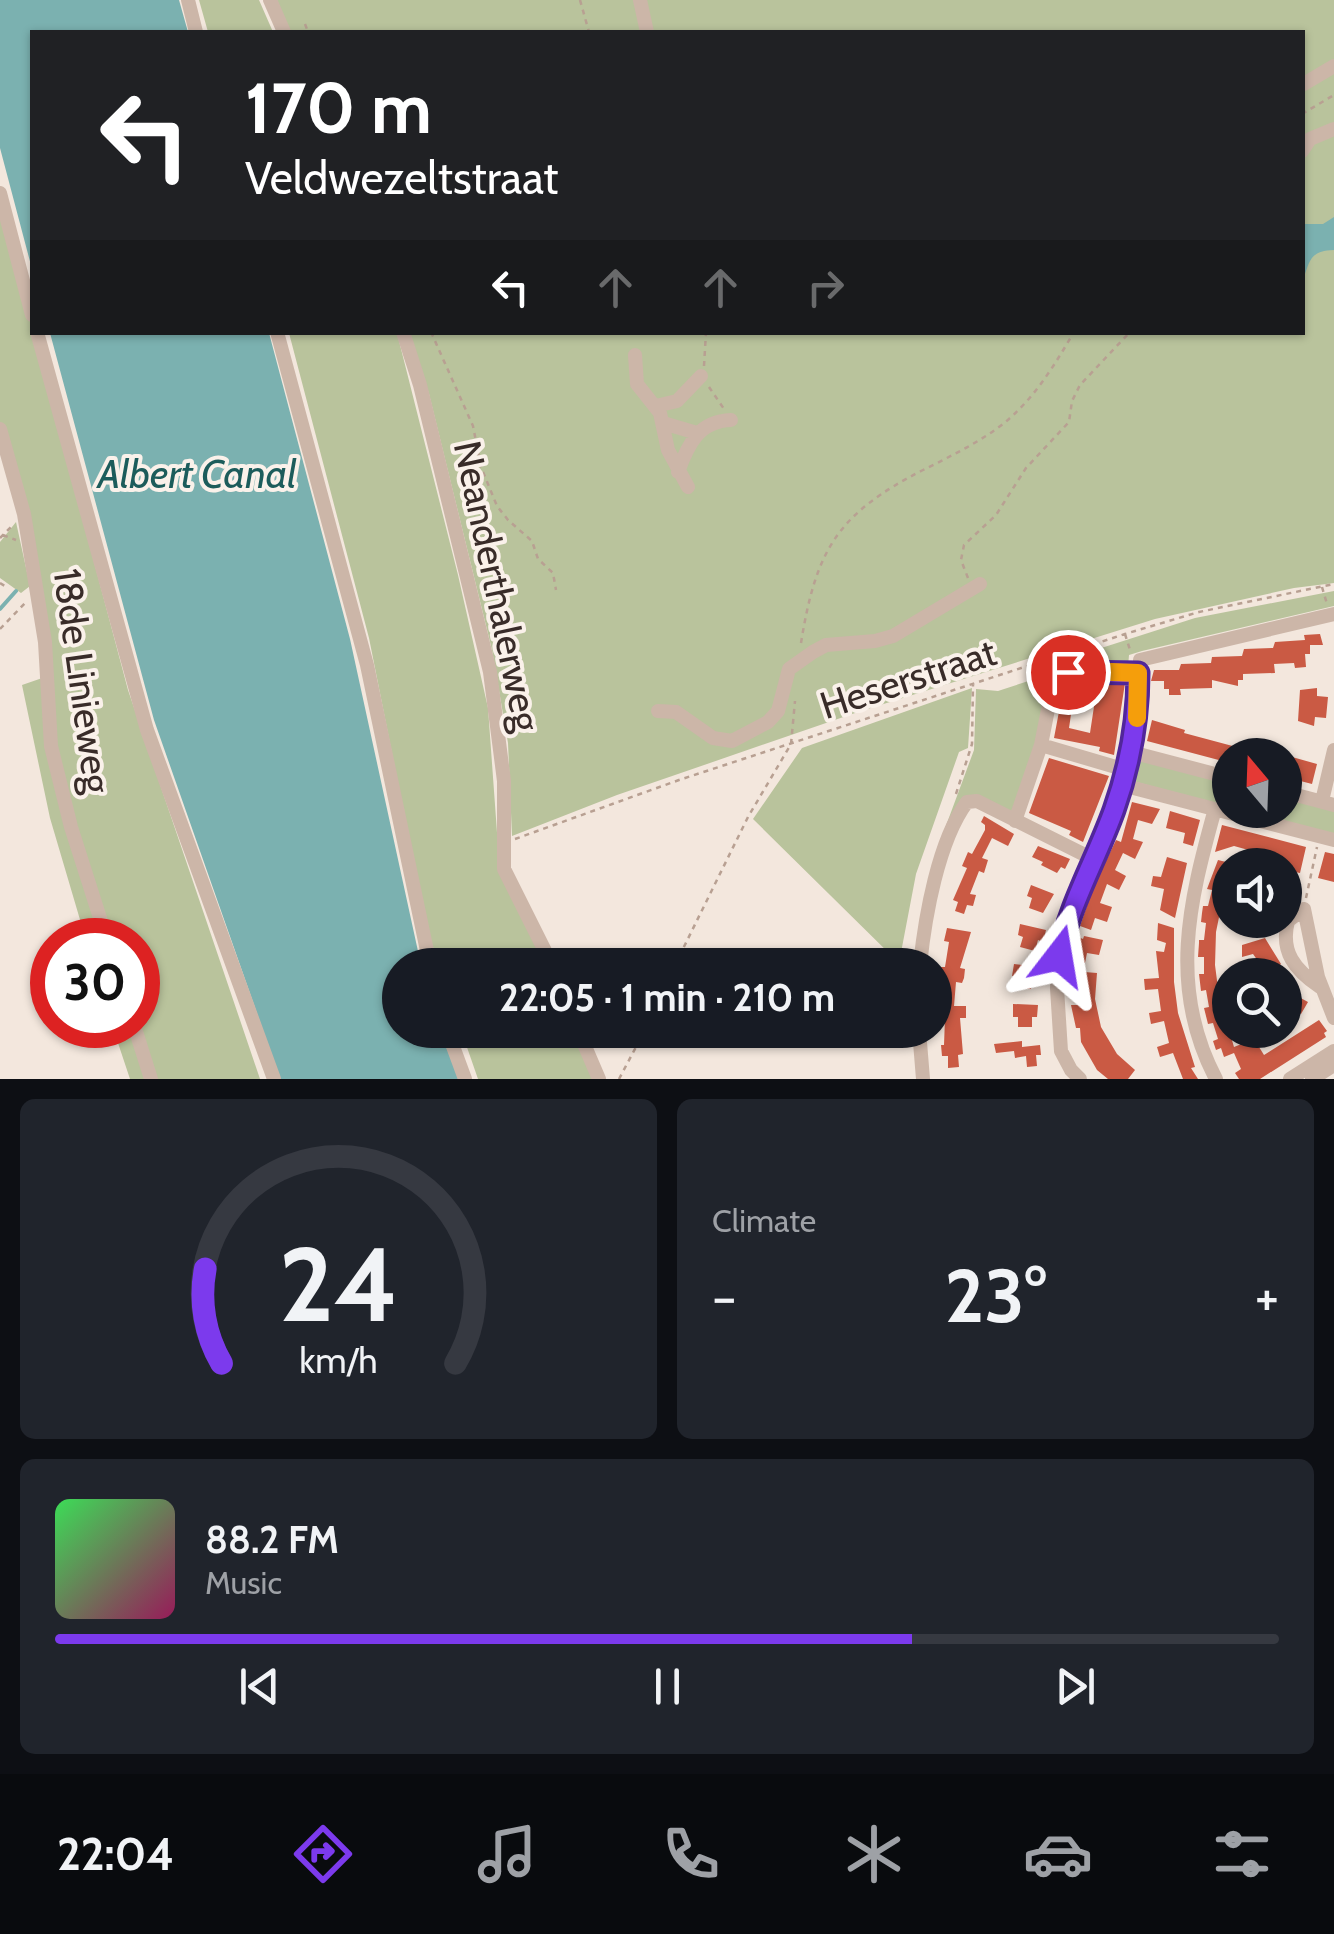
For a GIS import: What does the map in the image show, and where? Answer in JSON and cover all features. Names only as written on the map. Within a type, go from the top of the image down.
[{"type":"street","points":[[188,0],[196,30]]},
{"type":"street","points":[[270,0],[283,30]]},
{"type":"street","points":[[640,0],[648,30]]},
{"type":"street","points":[[1305,83],[1334,66]]},
{"type":"street","points":[[1305,148],[1319,133],[1334,129]]},
{"type":"street","points":[[0,192],[30,307]]},
{"type":"street","points":[[39,335],[148,730],[274,1079]]},
{"type":"street","points":[[278,335],[366,665],[426,948]]},
{"type":"street","name":"Neanderthalerweg","points":[[404,335],[420,385],[490,672],[504,781],[504,869],[544,948]]},
{"type":"street","points":[[636,355],[638,384],[656,406],[668,450],[688,487]]},
{"type":"street","points":[[656,406],[677,401],[703,369]]},
{"type":"street","points":[[678,472],[697,433],[712,422],[732,420]]},
{"type":"street","points":[[663,422],[697,433]]},
{"type":"street","name":"18de Linieweg","points":[[0,429],[24,514],[45,642],[51,746],[100,918]]},
{"type":"street","points":[[658,711],[676,712],[713,738],[732,741],[768,722],[778,712],[789,669],[826,646],[894,636],[976,586]]},
{"type":"street","points":[[1080,1079],[1062,1051],[1057,988],[1065,928],[1131,752],[1138,712],[1138,664],[1146,656],[1334,614]]},
{"type":"street","points":[[1015,820],[1041,745],[1054,679],[1064,672],[1138,673]]},
{"type":"street","points":[[1041,745],[1212,808]]},
{"type":"street","points":[[1131,752],[1212,773]]},
{"type":"street","points":[[1302,796],[1328,803],[1334,753]]},
{"type":"street","points":[[923,948],[936,882],[964,806],[970,800],[1092,858]]},
{"type":"street","points":[[1212,821],[1190,909],[1186,951],[1192,1012],[1216,1079]]},
{"type":"street","points":[[1288,828],[1326,838]]},
{"type":"street","points":[[1320,986],[1296,969],[1287,949],[1288,921],[1304,909],[1320,986],[1334,1018]]},
{"type":"street","points":[[141,1048],[151,1079]]},
{"type":"street","points":[[454,1048],[465,1079]]},
{"type":"street","points":[[586,1048],[599,1079]]},
{"type":"street","points":[[920,1048],[923,1079]]},
{"type":"street","points":[[1290,1079],[1334,1051]]},
{"type":"street","points":[[1312,1079],[1334,1065]]},
{"type":"path","points":[[580,0],[589,30]]},
{"type":"path","points":[[305,24],[307,30]]},
{"type":"path","points":[[1305,112],[1334,95]]},
{"type":"path","points":[[432,335],[473,426],[481,467],[496,506],[532,541],[538,559],[552,573],[556,590]]},
{"type":"path","points":[[706,335],[703,369],[713,397],[732,420]]},
{"type":"path","points":[[798,664],[808,596],[832,541],[845,523],[887,490],[952,457],[1004,422],[1051,372],[1072,335]]},
{"type":"path","points":[[976,586],[961,560],[964,545],[996,515],[1026,468],[1070,422],[1072,401],[1080,385],[1127,335]]},
{"type":"path","points":[[0,583],[8,588]]},
{"type":"path","name":"Heserstraat","points":[[504,841],[532,836],[679,780],[1126,634],[1198,612],[1334,584]]},
{"type":"path","points":[[1322,587],[1326,598]]},
{"type":"path","points":[[0,629],[27,601],[28,595]]},
{"type":"path","points":[[1126,634],[1130,644]]},
{"type":"path","points":[[683,948],[748,817],[791,744],[796,693]]},
{"type":"path","points":[[1304,909],[1326,838]]},
{"type":"path","points":[[620,1079],[636,1048]]},
{"type":"green space","points":[[199,0],[259,0],[272,30],[207,30]]},
{"type":"green space","points":[[277,0],[1334,0],[1334,583],[1155,619],[858,712],[617,795],[512,836],[508,743],[492,650],[429,394],[410,335],[1305,335],[1305,30],[289,30]]},
{"type":"green space","points":[[0,207],[30,320],[30,335],[34,335],[128,690],[260,1079],[130,1079],[120,1048],[160,1048],[160,918],[80,918],[50,818],[22,685],[51,675],[36,572],[0,447]]},
{"type":"green space","points":[[290,335],[398,335],[488,708],[500,874],[538,948],[433,948],[369,638]]},
{"type":"green space","points":[[16,522],[30,586],[21,593],[0,578],[0,542]]},
{"type":"green space","points":[[1334,591],[1334,606],[1142,651],[1129,655],[1128,667],[1083,666],[1067,659],[1195,618]]},
{"type":"green space","points":[[1050,674],[1043,722],[1015,813],[962,804],[922,948],[916,948],[937,850],[974,750],[976,689],[998,691]]},
{"type":"green space","points":[[972,688],[968,748],[959,752],[916,874],[902,948],[884,948],[753,819],[802,748]]},
{"type":"green space","points":[[1134,758],[1212,778],[1212,803],[1129,780]]},
{"type":"green space","points":[[1302,801],[1334,809],[1334,835],[1302,827]]},
{"type":"green space","points":[[467,1048],[580,1048],[593,1079],[478,1079]]},
{"type":"water","points":[[0,0],[179,0],[187,30],[30,30],[30,261],[0,148]]},
{"type":"water","points":[[1334,217],[1334,250],[1312,258],[1305,274],[1305,224],[1323,224]]},
{"type":"water","name":"Albert Canal","points":[[51,335],[270,335],[350,639],[417,948],[382,948],[382,1048],[448,1048],[459,1079],[280,1079],[154,720]]},
{"type":"building","points":[[1320,634],[1323,645],[1310,645],[1310,654],[1305,654],[1306,667],[1274,664],[1275,673],[1243,674],[1238,686],[1212,680],[1212,688],[1180,689],[1181,695],[1169,695],[1164,681],[1151,681],[1154,670],[1179,670],[1181,664],[1211,663],[1212,657],[1242,656],[1244,649],[1273,648],[1275,642],[1305,640],[1304,635]]},
{"type":"building","points":[[1125,683],[1114,755],[1099,751],[1100,747],[1054,738],[1064,685]],"holes":[[[1075,687],[1086,699],[1095,700],[1090,733],[1069,728]]]},
{"type":"building","points":[[1317,688],[1317,696],[1328,697],[1326,718],[1315,717],[1314,726],[1298,721],[1300,690]]},
{"type":"building","points":[[1152,720],[1212,740],[1212,758],[1147,741]]},
{"type":"building","points":[[1049,758],[1109,776],[1083,842],[1069,835],[1071,831],[1029,813]]},
{"type":"building","points":[[1302,760],[1317,764],[1312,784],[1302,781]]},
{"type":"building","points":[[1132,802],[1160,809],[1152,824],[1138,820],[1133,839],[1143,842],[1135,859],[1123,853],[1115,870],[1126,876],[1119,890],[1107,884],[1100,903],[1112,907],[1107,922],[1095,918],[1091,930],[1080,926],[1116,840],[1121,842]]},
{"type":"building","points":[[1170,811],[1200,820],[1193,846],[1183,843],[1185,833],[1166,828]]},
{"type":"building","points":[[984,816],[1014,834],[1008,846],[992,838],[982,858],[988,860],[984,873],[979,871],[970,894],[976,895],[973,906],[967,905],[964,914],[955,911],[958,902],[953,900],[967,868],[962,866],[968,852],[972,854],[985,830],[981,822]]},
{"type":"building","points":[[1221,828],[1306,847],[1302,864],[1302,848],[1216,848]]},
{"type":"building","points":[[1038,846],[1070,859],[1065,869],[1061,867],[1057,873],[1041,865],[1043,862],[1032,857]]},
{"type":"building","points":[[1325,852],[1334,854],[1334,882],[1318,878]]},
{"type":"building","points":[[1167,857],[1187,863],[1175,918],[1160,910],[1164,889],[1151,886],[1153,876],[1161,877]]},
{"type":"building","points":[[1031,885],[1054,894],[1043,913],[1029,908],[1032,898],[1027,896]]},
{"type":"building","points":[[1212,890],[1212,938],[1216,938],[1212,1023],[1208,1024],[1204,1008],[1209,1007],[1206,990],[1201,991],[1199,974],[1204,974],[1204,957],[1198,957],[1206,923],[1201,922],[1203,906],[1208,906]]},
{"type":"building","points":[[1158,923],[1174,928],[1178,1013],[1195,1067],[1191,1068],[1198,1079],[1183,1079],[1173,1053],[1160,1057],[1157,1047],[1169,1043],[1164,1021],[1151,1024],[1149,1013],[1161,1011],[1158,989],[1145,990],[1144,979],[1159,978],[1156,951],[1164,952],[1166,943],[1157,940]]},
{"type":"building","points":[[1020,924],[1046,930],[1035,951],[1020,947]]},
{"type":"building","points":[[947,928],[971,932],[960,968],[965,969],[964,978],[962,983],[956,982],[954,1006],[966,1006],[966,1018],[960,1018],[963,1054],[958,1055],[959,1067],[948,1068],[948,1056],[942,1056],[941,1048],[952,1048],[952,948],[944,941]]},
{"type":"building","points":[[1078,937],[1103,940],[1099,955],[1087,953],[1085,963],[1073,960]]},
{"type":"building","points":[[1265,938],[1277,958],[1256,958],[1253,954],[1242,957],[1242,945]]},
{"type":"building","points":[[1014,964],[1040,967],[1031,989],[1016,987],[1017,976],[1012,976]]},
{"type":"building","points":[[1072,971],[1097,973],[1095,999],[1101,1027],[1117,1054],[1135,1070],[1128,1079],[1108,1079],[1097,1070],[1081,1042],[1071,1005],[1077,1005],[1078,995],[1070,994]]},
{"type":"building","points":[[1013,1004],[1038,1005],[1032,1027],[1018,1027]]},
{"type":"building","points":[[1319,1020],[1327,1031],[1326,1037],[1260,1079],[1239,1079],[1235,1073],[1241,1069],[1234,1053],[1224,1057],[1221,1048],[1260,1048],[1264,1055],[1275,1048],[1302,1048],[1302,1031]]},
{"type":"building","points":[[1022,1041],[1022,1047],[1040,1045],[1037,1066],[1027,1067],[1026,1056],[1015,1058],[1014,1051],[996,1053],[994,1044]]},
{"type":"waterway","points":[[0,609],[16,591]]},
{"type":"slow traffic","points":[[1111,672],[1138,673],[1137,718]]},
{"type":"route","points":[[1059,956],[1072,905],[1122,785],[1138,712],[1138,673],[1068,672]]}]
